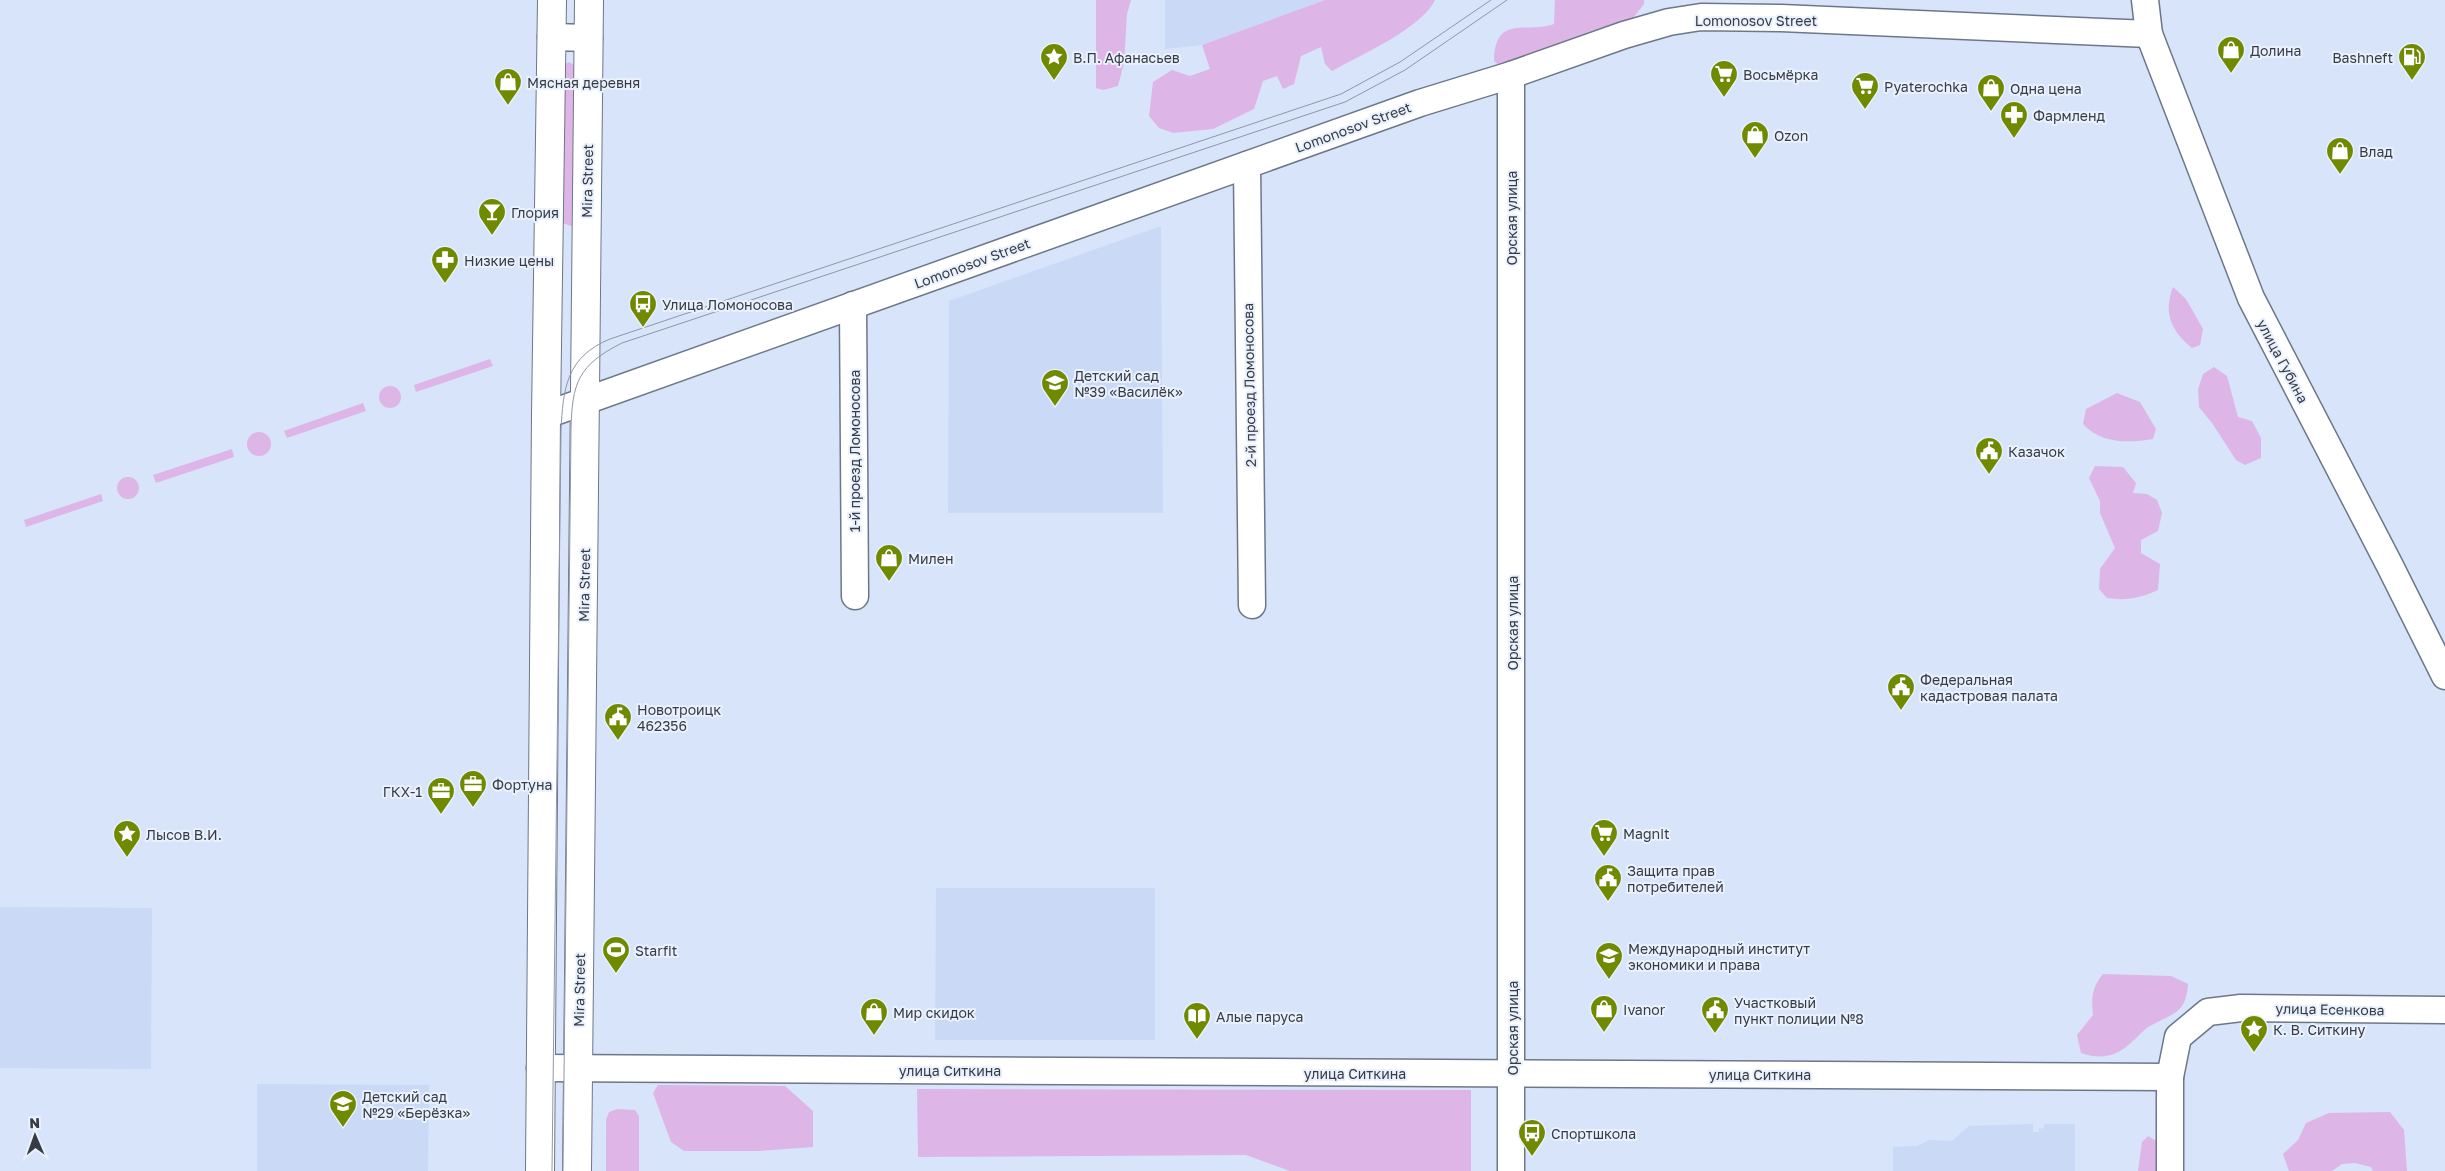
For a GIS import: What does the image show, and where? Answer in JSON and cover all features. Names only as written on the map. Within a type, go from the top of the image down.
[{"type":"main road","points":[[540,1171],[546,415],[552,0]]},
{"type":"main road","name":"Mira Street","points":[[577,1171],[589,0]]},
{"type":"street","points":[[2145,0],[2149,34]]},
{"type":"street","name":"Lomonosov Street","points":[[586,401],[1420,103],[1511,76],[1624,34],[1669,22],[1701,17],[1781,18],[2149,34]]},
{"type":"street","name":"улица Губина","points":[[2149,34],[2251,298],[2445,676]]},
{"type":"street","points":[[551,37],[589,38]]},
{"type":"street","name":"Орская улица","points":[[1511,76],[1511,1171]]},
{"type":"street","name":"2-й проезд Ломоносова","points":[[1247,165],[1252,605]]},
{"type":"street","name":"1-й проезд Ломоносова","points":[[853,306],[855,596]]},
{"type":"street","points":[[546,415],[586,401]]},
{"type":"street","name":"улица Есенкова","points":[[2170,1171],[2170,1076],[2178,1037],[2208,1012],[2241,1008],[2445,1010]]},
{"type":"street","name":"улица Ситкина","points":[[540,1068],[2170,1076]]},
{"type":"shaded area","points":[[1096,0],[1131,0],[1127,14],[1124,63],[1118,86],[1103,90],[1096,88]]},
{"type":"shaded area","points":[[1165,0],[1325,0],[1202,45],[1165,49]]},
{"type":"shaded area","points":[[1325,0],[1435,0],[1428,11],[1404,31],[1332,71],[1325,64],[1321,47],[1301,56],[1294,84],[1283,89],[1277,76],[1263,81],[1254,109],[1213,129],[1173,133],[1159,128],[1149,116],[1153,82],[1172,70],[1190,76],[1210,69],[1202,45]]},
{"type":"shaded area","points":[[1555,0],[1644,0],[1644,4],[1633,18],[1591,31],[1502,68],[1494,61],[1496,46],[1500,37],[1506,31],[1554,24]]},
{"type":"shaded area","points":[[569,62],[577,67],[574,224],[571,226],[562,223],[565,64]]},
{"type":"shaded area","name":"Детский сад №39 «Василёк»","points":[[1161,226],[1163,513],[948,513],[949,301]]},
{"type":"shaded area","points":[[2173,287],[2186,299],[2203,329],[2200,345],[2192,348],[2174,328],[2169,313],[2170,296]]},
{"type":"shaded area","points":[[490,359],[493,366],[416,392],[414,385]]},
{"type":"shaded area","points":[[2214,367],[2227,376],[2238,417],[2252,421],[2261,438],[2261,458],[2245,465],[2236,460],[2212,423],[2199,407],[2198,390],[2203,374]]},
{"type":"shaded area","points":[[386,386],[394,386],[401,393],[401,401],[394,408],[386,408],[379,401],[379,393]]},
{"type":"shaded area","points":[[2117,393],[2140,402],[2156,429],[2153,439],[2125,441],[2106,439],[2090,431],[2083,424],[2086,409]]},
{"type":"shaded area","points":[[363,403],[366,411],[287,438],[284,431]]},
{"type":"shaded area","points":[[259,432],[264,433],[270,439],[270,449],[264,455],[259,456],[254,455],[248,449],[247,444],[248,439],[254,433]]},
{"type":"shaded area","points":[[232,449],[234,457],[156,483],[153,475]]},
{"type":"shaded area","points":[[2095,466],[2123,467],[2136,483],[2133,493],[2147,494],[2157,500],[2162,513],[2158,531],[2141,540],[2141,553],[2160,564],[2158,590],[2139,597],[2121,599],[2107,598],[2099,589],[2100,569],[2115,548],[2100,513],[2100,501],[2089,478]]},
{"type":"shaded area","points":[[128,477],[136,480],[139,488],[136,496],[128,499],[120,496],[117,488],[120,480]]},
{"type":"shaded area","points":[[101,494],[103,501],[26,527],[24,520]]},
{"type":"shaded area","points":[[936,888],[1155,888],[1155,1040],[935,1040]]},
{"type":"shaded area","points":[[0,907],[152,908],[151,1069],[0,1068]]},
{"type":"shaded area","points":[[2103,974],[2171,976],[2188,984],[2187,994],[2181,1007],[2176,1012],[2148,1027],[2121,1051],[2108,1056],[2089,1055],[2081,1053],[2077,1035],[2093,1015],[2093,993]]},
{"type":"shaded area","name":"Детский сад №29 «Берёзка»","points":[[257,1084],[429,1085],[428,1171],[257,1171]]},
{"type":"shaded area","points":[[658,1085],[785,1086],[813,1111],[813,1147],[760,1151],[684,1151],[671,1142],[653,1093]]},
{"type":"shaded area","points":[[917,1089],[1471,1090],[1471,1171],[1290,1171],[1246,1155],[918,1157]]},
{"type":"shaded area","points":[[617,1109],[635,1110],[639,1116],[639,1171],[606,1171],[606,1120],[609,1112]]},
{"type":"shaded area","points":[[2390,1112],[2404,1130],[2407,1171],[2373,1171],[2371,1167],[2355,1163],[2342,1164],[2332,1171],[2289,1171],[2283,1154],[2298,1140],[2306,1123],[2329,1113]]},
{"type":"shaded area","points":[[2033,1124],[2033,1132],[2039,1132],[2039,1129],[2044,1128],[2044,1124],[2075,1124],[2075,1171],[1893,1171],[1893,1147],[1917,1146],[1929,1140],[1952,1141],[1969,1126]]},
{"type":"shaded area","points":[[2148,1136],[2158,1142],[2161,1171],[2138,1171],[2142,1142]]},
{"type":"tram line","points":[[552,1171],[561,431],[566,388],[570,376],[584,355],[595,346],[610,339],[1341,94],[1400,62],[1491,0]]},
{"type":"tram line","points":[[563,1171],[571,430],[573,400],[576,388],[580,377],[587,368],[607,351],[622,343],[1345,102],[1405,70],[1507,0]]},
{"type":"place","name":"Долина","points":[[2231,74]]},
{"type":"place","name":"В.П. Афанасьев","points":[[1054,81]]},
{"type":"place","name":"Bashneft","points":[[2412,81]]},
{"type":"place","name":"Восьмёрка","points":[[1724,98]]},
{"type":"place","name":"Мясная деревня","points":[[508,106]]},
{"type":"place","name":"Pyaterochka","points":[[1865,110]]},
{"type":"place","name":"Одна цена","points":[[1991,112]]},
{"type":"place","name":"Фармленд","points":[[2014,139]]},
{"type":"place","name":"Ozon","points":[[1755,159]]},
{"type":"place","name":"Влад","points":[[2340,175]]},
{"type":"place","name":"Глория","points":[[492,236]]},
{"type":"place","name":"Низкие цены","points":[[445,284]]},
{"type":"place","name":"Улица Ломоносова","points":[[643,328]]},
{"type":"place","name":"Детский сад №39 «Василёк»","points":[[1055,407]]},
{"type":"place","name":"Казачок","points":[[1989,475]]},
{"type":"place","name":"Милен","points":[[889,582]]},
{"type":"place","name":"Федеральная кадастровая палата","points":[[1901,711]]},
{"type":"place","name":"Новотроицк 462356","points":[[618,741]]},
{"type":"place","name":"Фортуна","points":[[473,808]]},
{"type":"place","name":"ГКХ-1","points":[[441,815]]},
{"type":"place","name":"Magnit","points":[[1604,857]]},
{"type":"place","name":"Лысов В.И.","points":[[127,858]]},
{"type":"place","name":"Защита прав потребителей","points":[[1608,902]]},
{"type":"place","name":"Starfit","points":[[616,974]]},
{"type":"place","name":"Международный институт экономики и права","points":[[1609,980]]},
{"type":"place","name":"Ivanor","points":[[1604,1033]]},
{"type":"place","name":"Участковый пункт полиции №8","points":[[1715,1034]]},
{"type":"place","name":"Мир скидок","points":[[874,1036]]},
{"type":"place","name":"Алые паруса","points":[[1197,1040]]},
{"type":"place","name":"К. В. Ситкину","points":[[2254,1053]]},
{"type":"place","name":"Детский сад №29 «Берёзка»","points":[[343,1128]]},
{"type":"place","name":"Спортшкола","points":[[1532,1157]]}]
